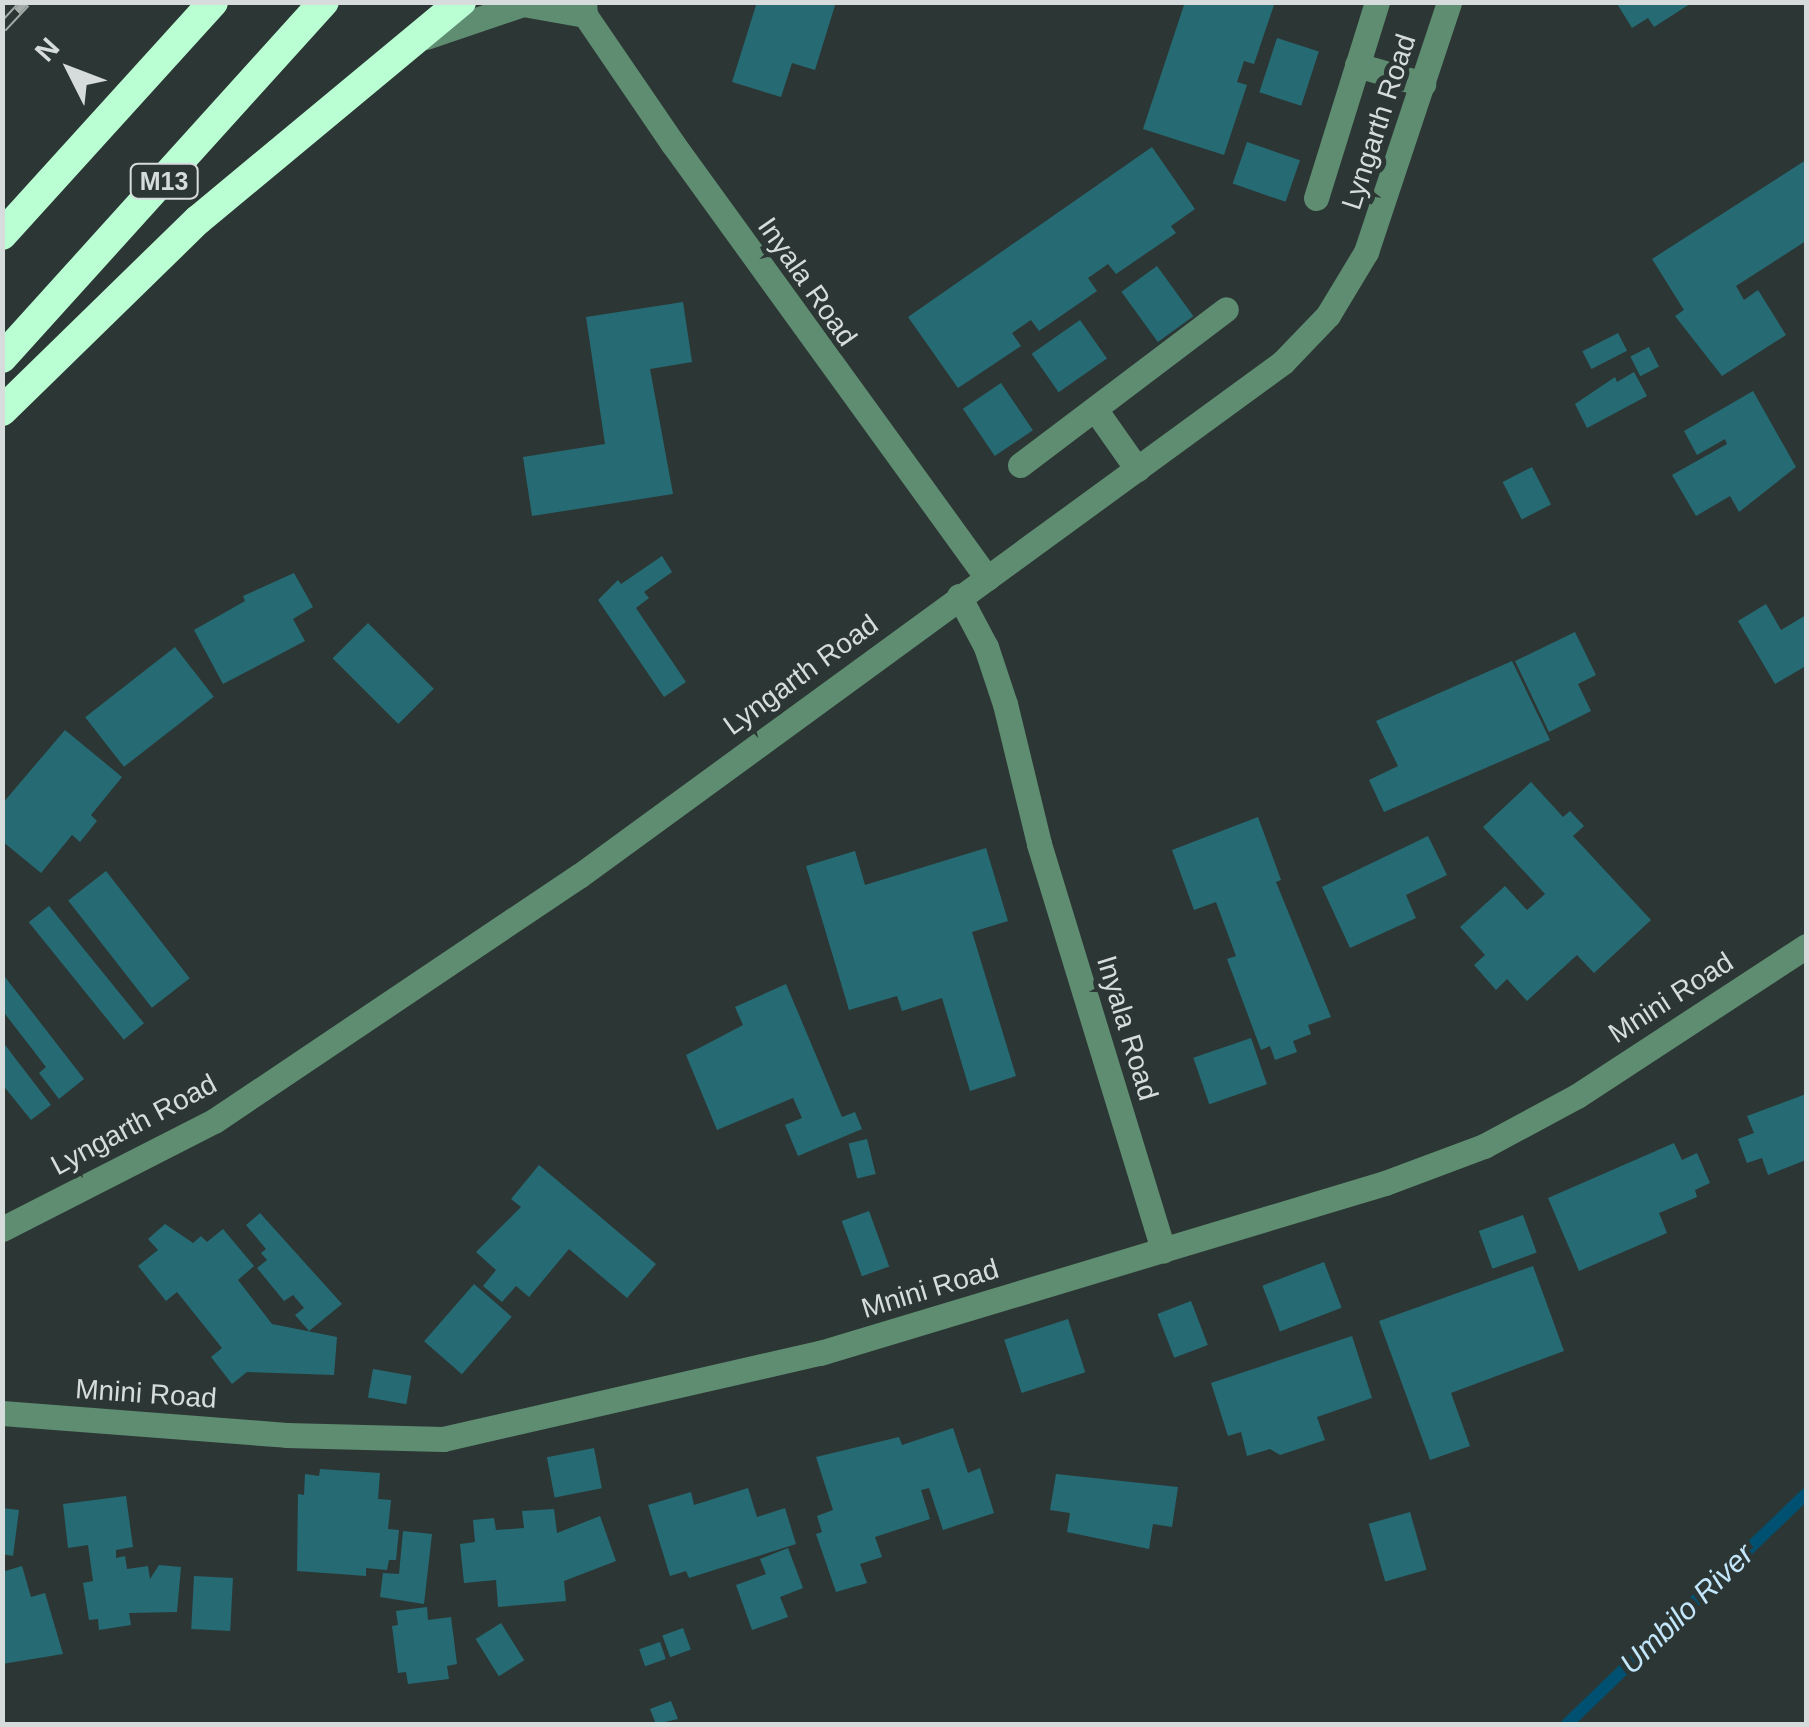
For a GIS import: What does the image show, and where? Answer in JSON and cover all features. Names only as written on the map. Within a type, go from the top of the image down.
[{"type":"highway","points":[[2,236],[213,2]]},
{"type":"highway","name":"M13","points":[[2,358],[324,2]]},
{"type":"highway","points":[[2,411],[198,220],[461,2]]},
{"type":"street","points":[[1316,198],[1377,2]]},
{"type":"street","name":"Lyngarth Road","points":[[2,1229],[214,1120],[579,876],[1283,362],[1336,304],[1366,252],[1449,2]]},
{"type":"street","name":"Inyala Road","points":[[418,40],[508,6],[584,9],[844,385],[987,578]]},
{"type":"street","points":[[1357,65],[1423,84]]},
{"type":"street","points":[[1020,465],[1096,412],[1226,309]]},
{"type":"street","points":[[1096,412],[1137,469]]},
{"type":"street","name":"Inyala Road","points":[[960,596],[1000,690],[1039,844],[1163,1250]]},
{"type":"street","name":"Mnini Road","points":[[2,1413],[382,1440],[472,1436],[820,1353],[1163,1250],[1484,1146],[1576,1096],[1806,946]]},
{"type":"building","points":[[757,2],[836,2],[815,70],[792,63],[781,97],[732,82]]},
{"type":"building","points":[[1185,2],[1275,2],[1254,64],[1244,61],[1237,82],[1247,85],[1224,155],[1143,129]]},
{"type":"building","points":[[1616,2],[1693,2],[1654,27],[1648,18],[1632,28]]},
{"type":"building","points":[[1277,38],[1319,52],[1301,106],[1259,92]]},
{"type":"building","points":[[1247,142],[1300,160],[1286,202],[1233,184]]},
{"type":"building","points":[[1152,147],[1195,209],[1171,226],[1176,233],[1116,274],[1108,264],[1088,278],[1097,291],[1039,331],[1031,320],[1012,333],[1021,346],[958,388],[908,317]]},
{"type":"building","points":[[1806,160],[1806,241],[1736,286],[1744,300],[1758,290],[1786,335],[1722,376],[1675,316],[1684,310],[1652,259]]},
{"type":"building","points":[[1157,266],[1193,316],[1158,342],[1121,292]]},
{"type":"building","points":[[683,302],[692,362],[650,369],[673,494],[532,516],[523,457],[605,444],[586,317]]},
{"type":"building","points":[[1080,320],[1107,359],[1059,392],[1032,354]]},
{"type":"building","points":[[1618,333],[1627,351],[1591,369],[1582,351]]},
{"type":"building","points":[[1649,347],[1659,367],[1640,376],[1630,357]]},
{"type":"building","points":[[1634,372],[1647,396],[1587,428],[1575,404],[1615,377],[1617,382]]},
{"type":"building","points":[[1001,383],[1033,430],[995,456],[963,409]]},
{"type":"building","points":[[1753,391],[1796,467],[1739,512],[1730,496],[1696,516],[1672,475],[1727,444],[1725,439],[1697,455],[1684,431]]},
{"type":"building","points":[[1532,467],[1551,504],[1522,519],[1503,482]]},
{"type":"building","points":[[662,556],[672,572],[644,592],[649,598],[636,608],[686,682],[664,697],[598,600],[618,580],[621,584]]},
{"type":"building","points":[[294,573],[313,607],[293,619],[305,641],[223,684],[194,630],[245,601],[243,596]]},
{"type":"building","points":[[1766,604],[1781,630],[1806,615],[1806,666],[1775,684],[1738,621]]},
{"type":"building","points":[[368,623],[434,689],[398,724],[333,658]]},
{"type":"building","points":[[1575,632],[1596,675],[1578,684],[1591,711],[1549,732],[1515,661]]},
{"type":"building","points":[[175,647],[214,697],[124,767],[85,717]]},
{"type":"building","points":[[1512,661],[1550,740],[1384,812],[1369,780],[1398,766],[1376,721]]},
{"type":"building","points":[[65,730],[122,777],[91,815],[97,821],[80,842],[72,835],[41,873],[2,841],[2,804]]},
{"type":"building","points":[[1531,782],[1563,817],[1570,811],[1584,826],[1573,836],[1651,920],[1594,973],[1577,955],[1527,1001],[1507,979],[1496,990],[1474,965],[1485,955],[1460,927],[1505,886],[1527,910],[1545,894],[1483,827]]},
{"type":"building","points":[[1258,817],[1281,880],[1276,882],[1331,1017],[1308,1025],[1311,1034],[1293,1041],[1297,1052],[1275,1060],[1270,1046],[1261,1050],[1227,959],[1236,956],[1216,902],[1194,910],[1172,850]]},
{"type":"building","points":[[1428,836],[1447,875],[1406,895],[1416,918],[1350,948],[1322,887]]},
{"type":"building","points":[[986,848],[1008,921],[972,932],[1016,1076],[970,1091],[942,998],[902,1011],[897,996],[849,1010],[806,866],[855,851],[865,885]]},
{"type":"building","points":[[106,871],[190,978],[152,1008],[68,901]]},
{"type":"building","points":[[49,906],[144,1023],[124,1040],[29,922]]},
{"type":"building","points":[[5,977],[84,1079],[59,1099],[39,1073],[46,1067],[2,1010]]},
{"type":"building","points":[[786,984],[842,1117],[855,1112],[862,1129],[798,1156],[785,1125],[802,1118],[793,1098],[717,1130],[686,1055],[743,1025],[735,1007]]},
{"type":"building","points":[[1251,1038],[1267,1084],[1209,1104],[1193,1058]]},
{"type":"building","points":[[2,1041],[51,1105],[31,1120],[2,1084]]},
{"type":"building","points":[[1806,1094],[1806,1160],[1768,1175],[1762,1158],[1747,1163],[1738,1139],[1754,1133],[1747,1116]]},
{"type":"building","points":[[867,1139],[876,1174],[857,1179],[849,1144]]},
{"type":"building","points":[[1674,1143],[1682,1160],[1697,1153],[1710,1183],[1695,1190],[1697,1197],[1659,1213],[1667,1233],[1579,1271],[1548,1198]]},
{"type":"building","points":[[539,1165],[656,1264],[627,1298],[569,1249],[529,1297],[516,1286],[502,1302],[483,1286],[496,1270],[476,1252],[521,1207],[511,1199]]},
{"type":"building","points":[[869,1211],[889,1266],[862,1276],[842,1221]]},
{"type":"building","points":[[260,1213],[342,1304],[309,1331],[295,1315],[304,1308],[293,1295],[284,1301],[257,1268],[267,1260],[261,1253],[266,1249],[246,1225]]},
{"type":"building","points":[[1523,1215],[1537,1253],[1493,1269],[1479,1231]]},
{"type":"building","points":[[165,1224],[193,1243],[201,1236],[207,1242],[223,1229],[254,1266],[238,1280],[272,1324],[337,1337],[334,1375],[247,1372],[232,1384],[211,1357],[222,1348],[177,1292],[166,1301],[138,1266],[158,1250],[148,1239]]},
{"type":"building","points":[[1324,1262],[1342,1308],[1280,1331],[1262,1286]]},
{"type":"building","points":[[1533,1266],[1564,1351],[1451,1393],[1470,1446],[1430,1460],[1379,1321]]},
{"type":"building","points":[[474,1284],[512,1317],[462,1374],[424,1341]]},
{"type":"building","points":[[1191,1301],[1208,1345],[1174,1358],[1157,1314]]},
{"type":"building","points":[[1068,1319],[1085,1372],[1022,1393],[1004,1340]]},
{"type":"building","points":[[1352,1336],[1372,1398],[1317,1417],[1325,1440],[1280,1455],[1270,1449],[1247,1456],[1241,1432],[1228,1436],[1211,1383]]},
{"type":"building","points":[[373,1369],[411,1376],[406,1404],[368,1398]]},
{"type":"building","points":[[953,1428],[968,1473],[980,1468],[994,1513],[943,1530],[929,1488],[921,1490],[930,1519],[875,1537],[882,1557],[860,1564],[867,1583],[836,1592],[816,1534],[822,1532],[817,1516],[833,1510],[816,1457],[899,1437],[902,1445]]},
{"type":"building","points":[[594,1448],[602,1488],[555,1497],[547,1457]]},
{"type":"building","points":[[320,1469],[380,1473],[378,1499],[391,1500],[388,1529],[399,1530],[396,1560],[389,1560],[387,1570],[366,1568],[366,1576],[297,1571],[298,1494],[304,1495],[305,1474],[319,1476]]},
{"type":"building","points":[[1056,1474],[1178,1487],[1172,1527],[1153,1524],[1149,1549],[1067,1532],[1070,1513],[1050,1510]]},
{"type":"building","points":[[748,1488],[757,1517],[785,1508],[796,1544],[689,1578],[686,1571],[670,1576],[648,1505],[691,1492],[694,1505]]},
{"type":"building","points":[[126,1496],[133,1547],[116,1550],[116,1558],[125,1556],[127,1569],[148,1566],[150,1579],[159,1565],[181,1567],[177,1612],[129,1613],[131,1625],[99,1630],[98,1619],[89,1620],[83,1583],[93,1581],[88,1545],[68,1548],[63,1504]]},
{"type":"building","points":[[2,1508],[19,1510],[13,1556],[2,1554]]},
{"type":"building","points":[[554,1509],[557,1533],[600,1516],[616,1561],[564,1581],[566,1601],[498,1607],[496,1580],[464,1583],[460,1544],[475,1542],[473,1520],[494,1518],[496,1530],[524,1528],[522,1511]]},
{"type":"building","points":[[1410,1512],[1427,1570],[1385,1582],[1369,1524]]},
{"type":"building","points":[[403,1531],[432,1534],[424,1604],[380,1597],[383,1573],[399,1574]]},
{"type":"building","points":[[788,1548],[803,1588],[780,1597],[788,1617],[752,1630],[736,1585],[766,1574],[760,1559]]},
{"type":"building","points":[[22,1566],[31,1597],[45,1593],[63,1654],[2,1664],[2,1572]]},
{"type":"building","points":[[194,1576],[233,1578],[230,1631],[191,1629]]},
{"type":"building","points":[[427,1607],[428,1620],[451,1617],[457,1664],[447,1666],[449,1679],[408,1684],[406,1672],[398,1673],[392,1626],[398,1625],[396,1611]]},
{"type":"building","points":[[501,1623],[524,1660],[499,1676],[476,1639]]},
{"type":"building","points":[[683,1628],[691,1650],[670,1657],[662,1636]]},
{"type":"building","points":[[660,1642],[666,1659],[645,1666],[639,1649]]},
{"type":"building","points":[[671,1701],[678,1719],[656,1724],[650,1709]]},
{"type":"waterway","name":"Umbilo River","points":[[1567,1724],[1806,1494]]},
{"type":"railway","points":[[2,27],[25,2]]}]
